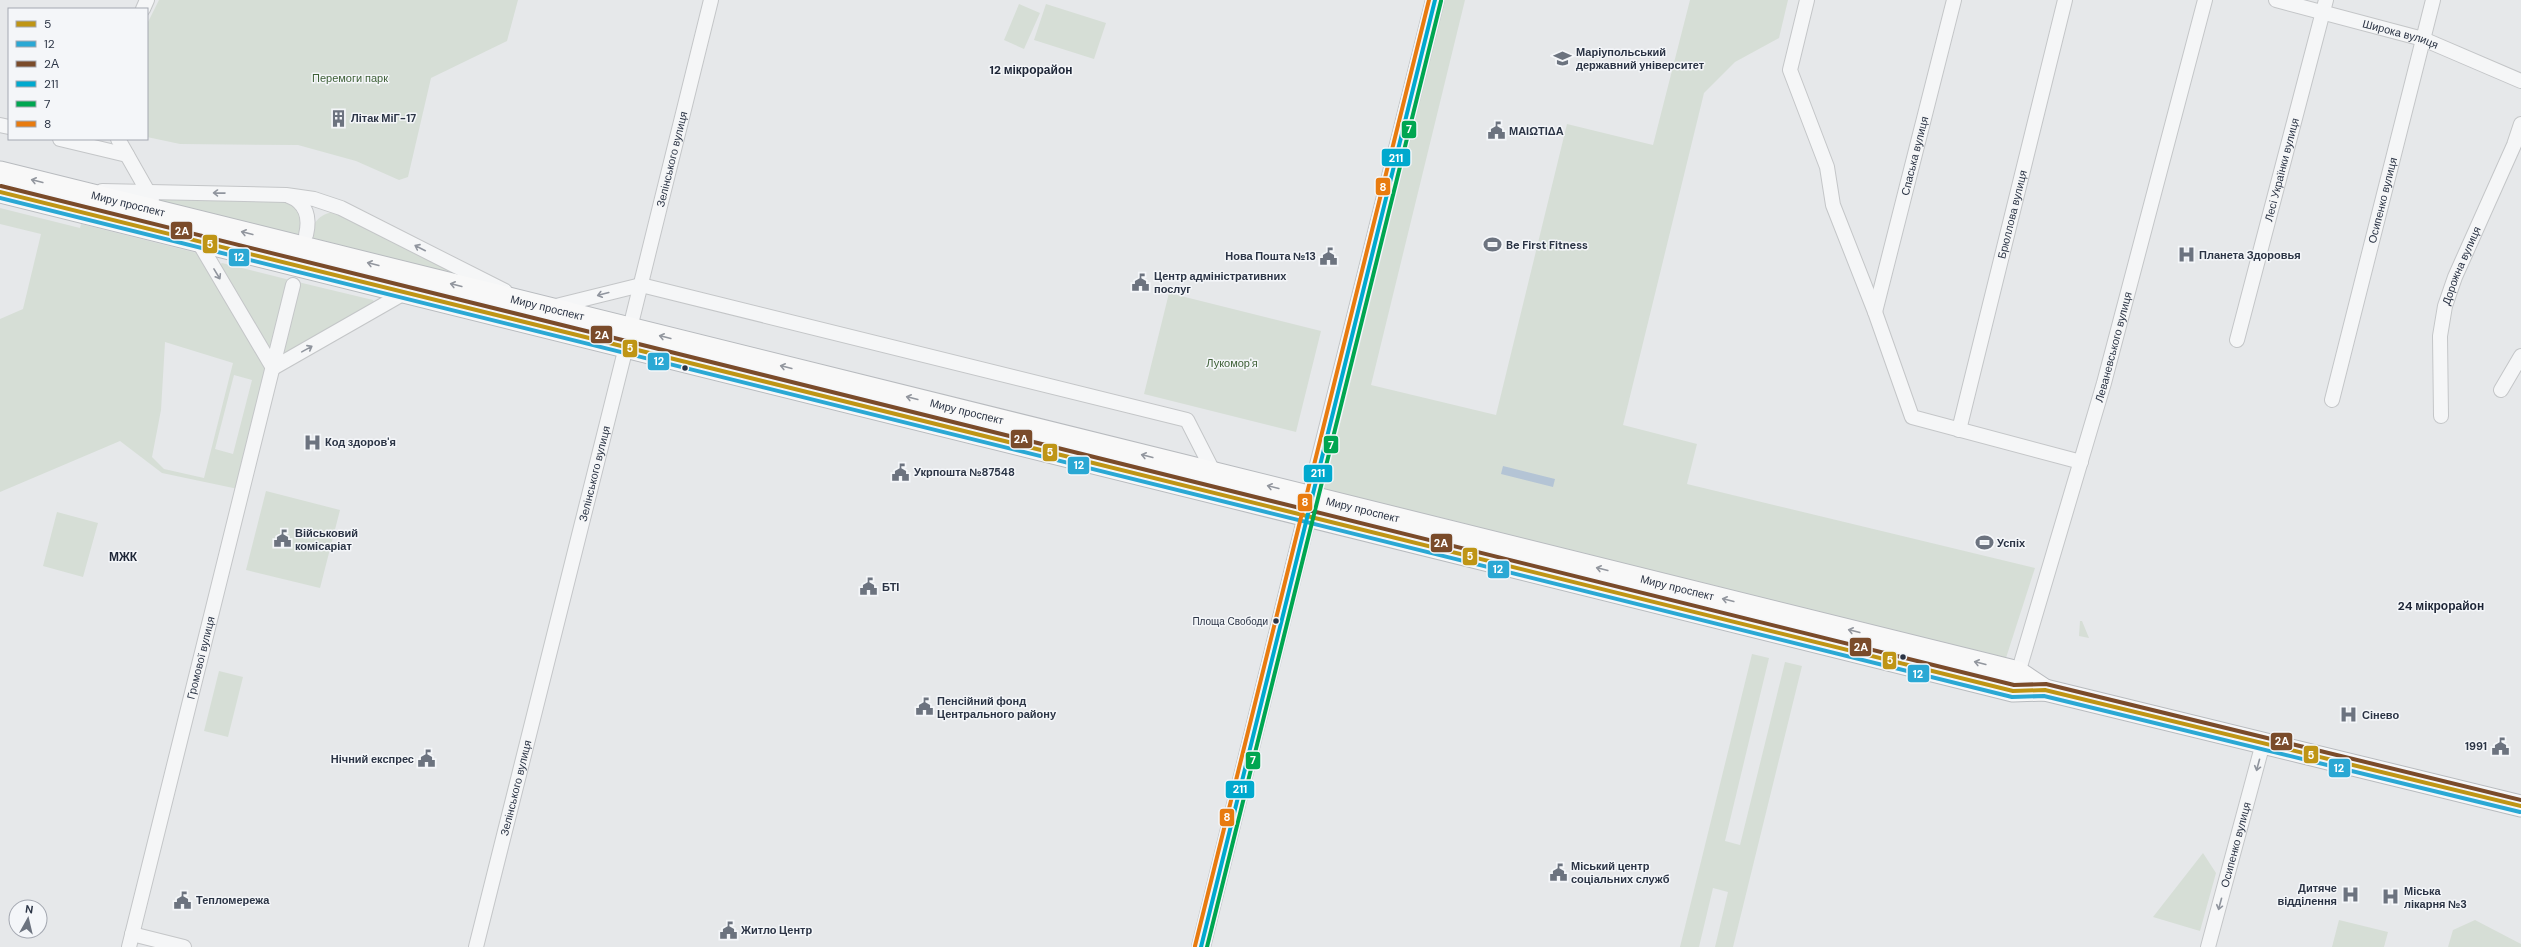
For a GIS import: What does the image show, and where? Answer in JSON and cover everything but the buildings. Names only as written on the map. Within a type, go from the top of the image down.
[{"type":"highway","name":"Миру проспект","points":[[0,172],[539,305],[628,337],[2016,681],[2045,690],[2521,806]]},
{"type":"highway","name":"Миру проспект","points":[[0,192],[406,292],[628,337],[1214,473],[1309,506]]},
{"type":"main road","points":[[1201,947],[1435,0]]},
{"type":"street","name":"Зелінського вулиця","points":[[476,947],[711,0]]},
{"type":"street","points":[[1806,0],[1790,70],[1827,167],[1833,205],[1875,312],[1912,417],[2081,462]]},
{"type":"street","name":"Спаська вулиця","points":[[1875,312],[1954,0]]},
{"type":"street","name":"Брюллова вулиця","points":[[1959,430],[2065,0]]},
{"type":"street","name":"Леваневського вулиця","points":[[2016,681],[2106,375],[2205,0]]},
{"type":"street","name":"Широка вулиця","points":[[2276,0],[2325,6],[2423,39],[2521,81]]},
{"type":"street","name":"Осипенко вулиця","points":[[2332,400],[2433,0]]},
{"type":"street","name":"Лесі Українки вулиця","points":[[2237,340],[2325,6]]},
{"type":"street","name":"Дорожна вулиця","points":[[2441,416],[2440,336],[2445,306],[2455,278],[2518,147],[2521,124]]},
{"type":"street","points":[[69,140],[104,144],[127,155]]},
{"type":"street","points":[[119,140],[159,211]]},
{"type":"street","points":[[73,190],[286,195],[314,199],[341,208],[539,305],[641,285],[1186,420],[1214,473]]},
{"type":"street","points":[[286,195],[300,203],[306,212],[307,229],[320,211],[331,208],[341,208]]},
{"type":"street","points":[[198,241],[273,368],[406,292]]},
{"type":"street","name":"Громової вулиця","points":[[130,941],[293,285]]},
{"type":"street","points":[[2501,390],[2521,356]]},
{"type":"street","name":"Осипенко вулиця","points":[[2208,947],[2263,743]]},
{"type":"street","points":[[130,941],[184,947]]},
{"type":"green space","name":"Перемоги парк","points":[[159,0],[518,0],[507,41],[431,78],[408,177],[399,180],[356,161],[298,145],[180,144],[148,137],[148,22]]},
{"type":"green space","points":[[1441,0],[1465,0],[1371,385],[1496,415],[1567,124],[1653,145],[1690,0],[1788,0],[1779,38],[1735,62],[1704,93],[1623,425],[1697,444],[1687,484],[2035,568],[2005,661],[1435,516],[1433,520],[1318,492]]},
{"type":"green space","points":[[1019,4],[1040,13],[1024,49],[1004,40]]},
{"type":"green space","points":[[1046,4],[1106,23],[1094,59],[1034,40]]},
{"type":"green space","points":[[154,195],[284,199],[302,213],[301,238],[158,202]]},
{"type":"green space","points":[[0,208],[80,228],[81,224],[201,254],[268,370],[238,489],[162,473],[120,441],[0,492],[0,319],[23,309],[41,234],[0,224]],"holes":[[[165,342],[233,363],[204,478],[164,469],[152,457],[161,410]],[[234,375],[252,380],[233,454],[215,449]]]},
{"type":"green space","points":[[336,212],[481,282],[308,239],[317,220],[325,215]]},
{"type":"green space","points":[[222,263],[290,280],[271,356],[218,266]]},
{"type":"green space","points":[[298,282],[373,300],[376,305],[279,359]]},
{"type":"green space","name":"Лукомор'я","points":[[1169,293],[1321,331],[1296,432],[1144,394]]},
{"type":"green space","points":[[266,491],[340,510],[320,588],[246,570]]},
{"type":"green space","points":[[57,512],[98,523],[83,577],[43,566]]},
{"type":"green space","points":[[2080,621],[2082,621],[2089,638],[2079,636]]},
{"type":"green space","points":[[1752,654],[1769,658],[1725,841],[1740,845],[1785,662],[1802,666],[1733,947],[1715,947],[1728,892],[1713,888],[1699,947],[1680,947]]},
{"type":"green space","points":[[219,671],[243,677],[228,737],[204,731]]},
{"type":"green space","points":[[2203,853],[2216,873],[2200,931],[2153,917]]},
{"type":"green space","points":[[2339,920],[2388,932],[2384,947],[2332,947]]},
{"type":"green space","points":[[2475,920],[2521,944],[2521,947],[2448,947],[2453,930]]},
{"type":"water","points":[[1503,466],[1555,479],[1553,487],[1501,474]]},
{"type":"transit line","name":"8","points":[[1195,946],[1429,0]]},
{"type":"transit line","name":"211","points":[[1201,947],[1435,0]]},
{"type":"transit line","name":"7","points":[[1207,947],[1441,1]]},
{"type":"transit line","name":"2А","points":[[1,186],[2014,685],[2046,684],[2521,800]]},
{"type":"transit line","name":"5","points":[[0,192],[2013,691],[2045,690],[2521,806]]},
{"type":"transit line","name":"12","points":[[0,198],[2012,697],[2044,696],[2520,812]]},
{"type":"place","name":"Маріупольський державний університет","points":[[1563,58]]},
{"type":"place","name":"Літак МіГ-17","points":[[338,118]]},
{"type":"place","name":"ΜΑΙΩΤΙΔΑ","points":[[1496,131]]},
{"type":"place","name":"Be First Fitness","points":[[1493,245]]},
{"type":"place","name":"Планета Здоровья","points":[[2186,255]]},
{"type":"place","name":"Нова Пошта №13","points":[[1329,256]]},
{"type":"place","name":"Центр адміністративних послуг","points":[[1141,282]]},
{"type":"place","name":"Код здоров'я","points":[[312,442]]},
{"type":"place","name":"Укрпошта №87548","points":[[901,472]]},
{"type":"place","name":"Військовий комісаріат","points":[[282,539]]},
{"type":"place","name":"Успіх","points":[[1984,543]]},
{"type":"place","name":"БТІ","points":[[869,587]]},
{"type":"place","name":"Площа Свободи","points":[[1276,621]]},
{"type":"place","name":"Пенсійний фонд Центрального району","points":[[924,707]]},
{"type":"place","name":"Сінево","points":[[2349,715]]},
{"type":"place","name":"1991","points":[[2500,746]]},
{"type":"place","name":"Нічний експрес","points":[[427,759]]},
{"type":"place","name":"Міський центр соціальних служб","points":[[1558,872]]},
{"type":"place","name":"Дитяче відділення","points":[[2350,894]]},
{"type":"place","name":"Міська лікарня №3","points":[[2391,897]]},
{"type":"place","name":"Тепломережа","points":[[183,900]]},
{"type":"place","name":"Житло Центр","points":[[728,930]]},
{"type":"district","name":"12 мікрорайон","points":[[1031,70]]},
{"type":"district","name":"МЖК","points":[[123,557]]},
{"type":"district","name":"24 мікрорайон","points":[[2441,606]]}]
